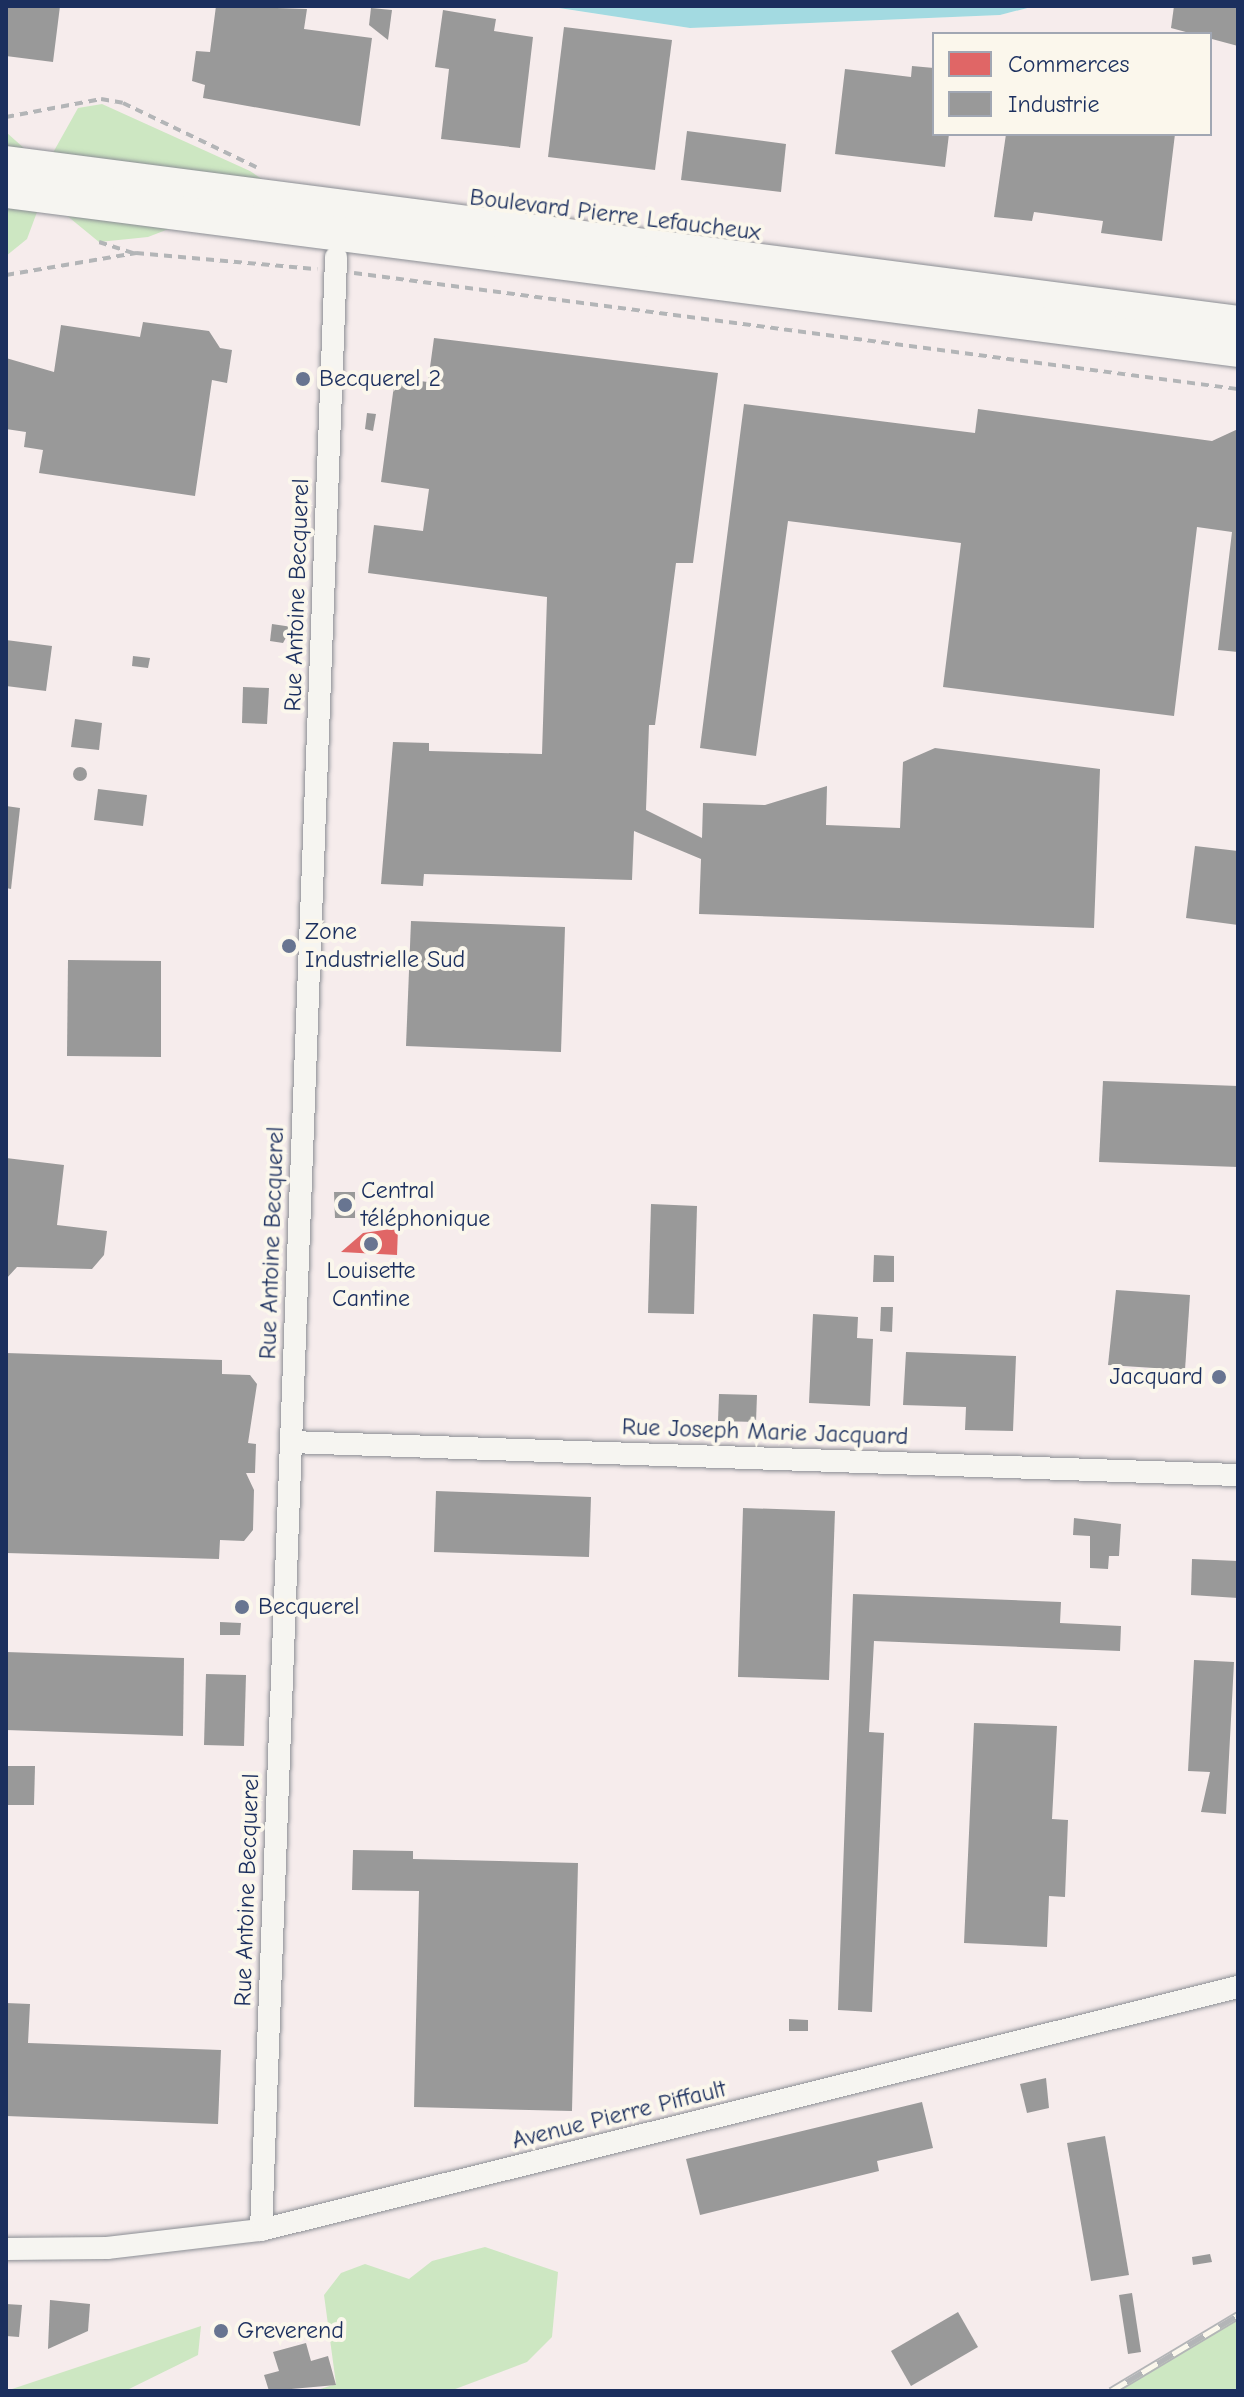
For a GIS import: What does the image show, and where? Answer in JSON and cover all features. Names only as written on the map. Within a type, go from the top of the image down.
[{"type":"main road","name":"Boulevard Pierre Lefaucheux","points":[[6,163],[44,182],[1238,350]]},
{"type":"main road","name":"Boulevard Pierre Lefaucheux","points":[[6,191],[44,182],[1238,323]]},
{"type":"street","name":"Rue Antoine Becquerel","points":[[261,2230],[336,264]]},
{"type":"street","name":"Rue Joseph Marie Jacquard","points":[[291,1442],[1238,1475]]},
{"type":"street","name":"Avenue Pierre Piffault","points":[[6,2249],[107,2248],[261,2230],[1238,1987]]},
{"type":"path","points":[[6,117],[101,99],[123,103],[262,168]]},
{"type":"path","points":[[99,242],[136,253]]},
{"type":"path","points":[[6,275],[136,253],[336,264],[1238,389]]},
{"type":"shaded area","points":[[6,6],[545,6],[690,28],[1000,15],[1035,6],[1238,6],[1238,2391],[6,2391]]},
{"type":"green space","points":[[102,104],[250,171],[293,200],[6,163],[6,132],[45,167],[78,108]]},
{"type":"green space","points":[[6,191],[202,216],[148,237],[99,242],[43,196],[27,239],[6,256]]},
{"type":"green space","points":[[485,2247],[558,2272],[552,2337],[527,2362],[450,2391],[314,2391],[336,2384],[324,2295],[341,2273],[365,2264],[409,2279],[432,2261]]},
{"type":"green space","points":[[1238,2315],[1238,2391],[1111,2391]]},
{"type":"green space","points":[[201,2326],[198,2355],[125,2391],[6,2391]]},
{"type":"water","points":[[546,6],[1035,6],[1000,15],[690,28]]},
{"type":"building: Commerces","points":[[398,1228],[397,1255],[341,1252],[363,1233]]},
{"type":"building: Industrie","points":[[6,6],[60,6],[53,62],[6,56]]},
{"type":"building: Industrie","points":[[216,6],[307,9],[304,29],[372,38],[360,126],[203,98],[205,85],[192,81],[196,51],[210,52]]},
{"type":"building: Industrie","points":[[1174,6],[1238,6],[1238,46],[1212,39],[1212,32],[1186,32],[1171,28]]},
{"type":"building: Industrie","points":[[371,8],[392,10],[388,40],[369,25]]},
{"type":"building: Industrie","points":[[443,10],[496,19],[494,31],[533,37],[520,148],[441,139],[449,69],[435,67]]},
{"type":"building: Industrie","points":[[564,27],[672,40],[655,170],[548,157]]},
{"type":"building: Industrie","points":[[912,66],[932,68],[932,136],[949,136],[945,167],[835,154],[845,69],[911,77]]},
{"type":"building: Industrie","points":[[687,131],[786,144],[781,192],[681,180]]},
{"type":"building: Industrie","points":[[1006,136],[1175,136],[1162,241],[1101,233],[1103,221],[1034,212],[1032,221],[994,217]]},
{"type":"building: Industrie","points":[[143,322],[209,331],[220,348],[232,350],[227,383],[212,380],[195,496],[39,473],[43,450],[24,447],[26,432],[6,429],[6,358],[54,372],[61,325],[140,337]]},
{"type":"building: Industrie","points":[[434,338],[718,373],[693,563],[676,563],[655,725],[649,725],[646,810],[702,838],[703,803],[765,805],[827,786],[826,825],[900,828],[903,762],[935,748],[1100,769],[1094,928],[699,914],[701,859],[634,831],[632,880],[424,874],[423,886],[381,884],[393,742],[429,743],[429,751],[542,754],[547,597],[368,573],[374,525],[423,531],[429,489],[381,482],[395,378],[428,382]]},
{"type":"building: Industrie","points":[[744,404],[975,433],[978,409],[1212,441],[1238,429],[1238,652],[1218,650],[1232,532],[1197,527],[1174,716],[943,687],[961,543],[788,521],[756,756],[700,748]]},
{"type":"building: Industrie","points":[[367,413],[376,414],[373,431],[365,429]]},
{"type":"building: Industrie","points":[[272,624],[292,627],[283,643],[270,641]]},
{"type":"building: Industrie","points":[[6,640],[52,646],[46,691],[6,686]]},
{"type":"building: Industrie","points":[[133,656],[150,658],[148,668],[132,666]]},
{"type":"building: Industrie","points":[[243,687],[269,688],[267,724],[242,723]]},
{"type":"building: Industrie","points":[[75,719],[102,723],[99,750],[71,747]]},
{"type":"building: Industrie","points":[[80,767],[87,774],[80,781],[73,774]]},
{"type":"building: Industrie","points":[[98,789],[147,795],[143,826],[94,820]]},
{"type":"building: Industrie","points":[[6,806],[20,808],[11,889],[6,888]]},
{"type":"building: Industrie","points":[[1195,846],[1238,851],[1238,925],[1186,918]]},
{"type":"building: Industrie","points":[[411,921],[565,927],[561,1052],[406,1046]]},
{"type":"building: Industrie","points":[[68,960],[161,961],[161,1057],[67,1056]]},
{"type":"building: Industrie","points":[[1103,1081],[1238,1086],[1238,1167],[1099,1162]]},
{"type":"building: Industrie","points":[[6,1158],[64,1165],[57,1225],[107,1231],[104,1255],[92,1269],[17,1267],[6,1279]]},
{"type":"building: Industrie","name":"Central téléphonique","points":[[334,1192],[355,1192],[355,1218],[335,1218]]},
{"type":"building: Industrie","points":[[651,1204],[697,1206],[694,1314],[648,1313]]},
{"type":"building: Industrie","points":[[874,1255],[894,1256],[894,1282],[873,1282]]},
{"type":"building: Industrie","points":[[1116,1290],[1190,1295],[1185,1370],[1108,1365]]},
{"type":"building: Industrie","points":[[881,1307],[893,1307],[892,1332],[880,1331]]},
{"type":"building: Industrie","points":[[813,1314],[858,1317],[857,1338],[873,1339],[870,1406],[809,1403]]},
{"type":"building: Industrie","points":[[906,1352],[1016,1356],[1013,1431],[965,1430],[966,1407],[903,1405]]},
{"type":"building: Industrie","points":[[6,1353],[222,1360],[222,1374],[250,1375],[257,1384],[248,1443],[256,1444],[255,1473],[246,1473],[254,1490],[253,1530],[244,1541],[220,1540],[219,1559],[6,1553]]},
{"type":"building: Industrie","name":"Jacquard","points":[[1214,1368],[1226,1369],[1224,1385],[1213,1384]]},
{"type":"building: Industrie","points":[[719,1394],[757,1395],[756,1422],[718,1421]]},
{"type":"building: Industrie","points":[[436,1491],[591,1497],[589,1557],[434,1552]]},
{"type":"building: Industrie","points":[[743,1508],[835,1511],[829,1680],[738,1677]]},
{"type":"building: Industrie","points":[[1074,1518],[1121,1524],[1119,1556],[1109,1556],[1108,1569],[1090,1568],[1090,1536],[1073,1535]]},
{"type":"building: Industrie","points":[[1192,1559],[1238,1561],[1238,1598],[1191,1595]]},
{"type":"building: Industrie","points":[[853,1594],[1061,1602],[1060,1623],[1121,1626],[1120,1651],[874,1641],[869,1732],[884,1733],[872,2012],[838,2010]]},
{"type":"building: Industrie","name":"Becquerel","points":[[235,1601],[250,1602],[249,1614],[234,1613]]},
{"type":"building: Industrie","points":[[220,1622],[241,1623],[240,1635],[220,1635]]},
{"type":"building: Industrie","points":[[6,1652],[184,1658],[183,1736],[6,1730]]},
{"type":"building: Industrie","points":[[1194,1660],[1234,1662],[1226,1814],[1201,1812],[1210,1772],[1188,1771]]},
{"type":"building: Industrie","points":[[206,1674],[246,1675],[244,1746],[204,1745]]},
{"type":"building: Industrie","points":[[974,1723],[1057,1726],[1052,1819],[1068,1820],[1065,1897],[1049,1896],[1047,1947],[964,1943]]},
{"type":"building: Industrie","points":[[6,1766],[35,1766],[34,1805],[6,1805]]},
{"type":"building: Industrie","points":[[353,1850],[413,1851],[413,1859],[578,1863],[572,2111],[414,2107],[419,1891],[352,1890]]},
{"type":"building: Industrie","points":[[6,2003],[30,2004],[28,2043],[221,2050],[218,2124],[6,2116]]},
{"type":"building: Industrie","points":[[789,2019],[808,2020],[808,2031],[789,2031]]},
{"type":"building: Industrie","points":[[1046,2078],[1049,2108],[1027,2113],[1020,2084]]},
{"type":"building: Industrie","points":[[922,2102],[933,2148],[877,2161],[879,2171],[700,2215],[686,2159]]},
{"type":"building: Industrie","points":[[1105,2136],[1129,2275],[1091,2281],[1067,2143]]},
{"type":"building: Industrie","points":[[1210,2254],[1212,2262],[1193,2265],[1192,2257]]},
{"type":"building: Industrie","points":[[1132,2293],[1141,2352],[1128,2354],[1119,2295]]},
{"type":"building: Industrie","points":[[50,2300],[90,2304],[88,2331],[48,2349]]},
{"type":"building: Industrie","points":[[6,2304],[22,2305],[19,2337],[6,2336]]},
{"type":"building: Industrie","points":[[958,2312],[978,2347],[911,2386],[891,2351]]},
{"type":"building: Industrie","points":[[306,2343],[311,2361],[328,2356],[336,2385],[269,2391],[264,2375],[279,2371],[273,2352]]},
{"type":"railway","points":[[1111,2391],[1238,2315]]},
{"type":"place","name":"Becquerel 2","points":[[303,379]]},
{"type":"place","name":"Zone Industrielle Sud","points":[[289,946]]},
{"type":"place","name":"Central téléphonique","points":[[345,1205]]},
{"type":"place","name":"Louisette Cantine","points":[[371,1244]]},
{"type":"place","name":"Jacquard","points":[[1219,1377]]},
{"type":"place","name":"Becquerel","points":[[242,1607]]},
{"type":"place","name":"Greverend","points":[[221,2331]]}]
